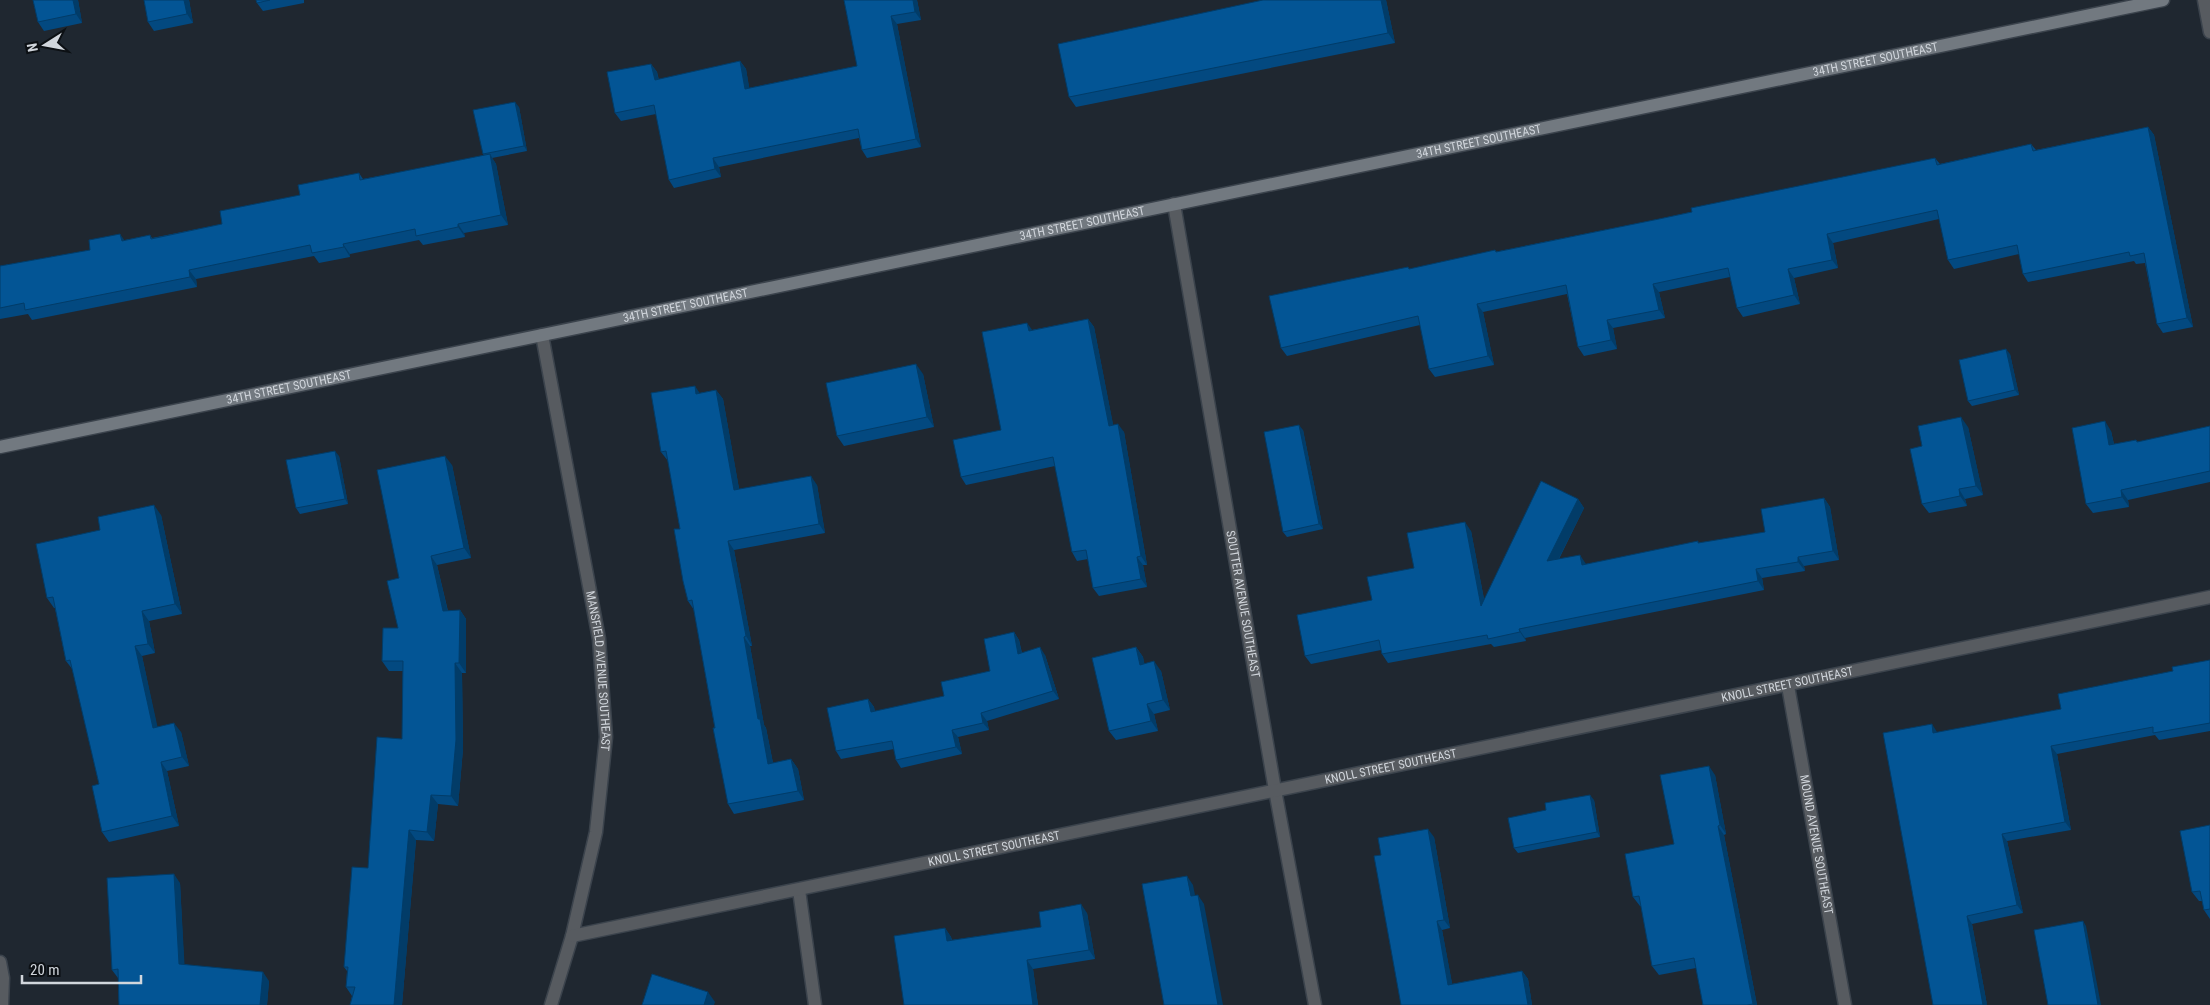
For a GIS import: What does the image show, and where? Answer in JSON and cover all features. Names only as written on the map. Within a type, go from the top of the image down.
[{"type":"street","name":"34TH STREET SOUTHEAST","points":[[0,447],[2163,0]]},
{"type":"street","points":[[2204,0],[2210,32]]},
{"type":"street","name":"SOUTTER AVENUE SOUTHEAST","points":[[1174,204],[1275,790],[1315,1005]]},
{"type":"street","name":"MANSFIELD AVENUE SOUTHEAST","points":[[542,335],[599,639],[606,737],[596,832],[572,936],[551,1005]]},
{"type":"street","name":"KNOLL STREET SOUTHEAST","points":[[572,936],[1788,686],[2210,597]]},
{"type":"street","name":"MOUND AVENUE SOUTHEAST","points":[[1788,686],[1845,1005]]},
{"type":"street","points":[[799,890],[816,1005]]},
{"type":"street","points":[[0,962],[3,978],[2,1005]]},
{"type":"building","points":[[33,0],[73,0],[76,14],[38,22]]},
{"type":"building","points":[[144,0],[184,0],[187,14],[148,22]]},
{"type":"building","points":[[256,0],[270,0],[257,3]]},
{"type":"building","points":[[844,0],[913,0],[915,12],[891,16],[916,139],[862,150],[858,129],[713,158],[715,169],[669,180],[654,105],[615,113],[607,72],[651,64],[655,80],[740,61],[745,89],[857,66]]},
{"type":"building","points":[[1263,0],[1381,0],[1388,33],[1069,97],[1058,44]]},
{"type":"building","points":[[515,102],[524,146],[483,154],[473,110]]},
{"type":"building","points":[[2148,127],[2187,318],[2157,324],[2144,253],[2130,256],[2129,252],[2023,274],[2017,245],[1948,260],[1937,210],[1827,234],[1832,260],[1788,269],[1794,295],[1737,308],[1728,268],[1653,284],[1659,310],[1607,320],[1611,340],[1578,347],[1566,285],[1477,304],[1488,356],[1429,369],[1418,316],[1281,348],[1269,296],[1408,267],[1409,269],[1495,250],[1496,252],[1659,219],[1692,212],[1691,208],[1935,158],[1937,165],[2031,144],[2033,151]]},
{"type":"building","points":[[490,154],[501,215],[458,224],[458,227],[416,236],[415,229],[343,244],[344,247],[312,253],[310,245],[189,270],[190,277],[25,310],[24,303],[0,308],[0,266],[90,250],[89,240],[120,234],[122,241],[150,235],[151,239],[222,224],[220,211],[300,195],[298,185],[359,173],[360,180]]},
{"type":"building","points":[[1088,319],[1109,426],[1118,424],[1141,556],[1137,557],[1141,579],[1093,588],[1086,550],[1072,552],[1053,457],[961,477],[953,440],[1001,430],[982,332],[1027,323],[1029,331]]},
{"type":"building","points":[[2006,349],[2015,390],[1968,401],[1959,360]]},
{"type":"building","points":[[916,364],[927,417],[837,436],[826,383]]},
{"type":"building","points":[[695,386],[696,394],[716,390],[734,490],[811,476],[819,524],[728,541],[746,636],[744,637],[758,719],[760,719],[768,764],[791,759],[798,791],[728,804],[713,728],[715,728],[692,600],[688,601],[683,581],[674,529],[680,529],[666,451],[661,452],[651,393]]},
{"type":"building","points":[[1961,417],[1976,486],[1959,489],[1960,496],[1922,504],[1910,449],[1922,446],[1918,426]]},
{"type":"building","points":[[2105,421],[2109,445],[2136,440],[2137,442],[2210,426],[2210,471],[2121,490],[2122,497],[2086,504],[2072,428]]},
{"type":"building","points":[[1299,425],[1319,524],[1283,532],[1264,432]]},
{"type":"building","points":[[335,451],[345,499],[296,508],[286,460]]},
{"type":"building","points":[[445,456],[464,548],[431,556],[443,611],[460,610],[459,663],[455,663],[456,740],[451,796],[431,795],[427,832],[409,830],[394,1005],[350,1005],[355,987],[346,987],[348,967],[344,967],[352,867],[368,868],[377,737],[402,739],[403,661],[382,661],[383,628],[398,628],[387,581],[399,578],[377,470]]},
{"type":"building","points":[[1541,481],[1578,499],[1547,561],[1580,555],[1582,565],[1698,541],[1698,543],[1765,532],[1761,509],[1824,498],[1833,551],[1798,557],[1798,562],[1756,569],[1758,581],[1519,629],[1520,632],[1488,639],[1487,635],[1382,654],[1379,640],[1305,656],[1297,615],[1372,600],[1367,577],[1414,568],[1407,533],[1465,522],[1481,606]]},
{"type":"building","points":[[154,505],[175,604],[142,611],[148,644],[135,646],[153,728],[174,723],[182,757],[161,762],[172,816],[102,832],[92,786],[99,784],[70,660],[66,661],[53,597],[47,598],[36,544],[100,530],[98,517]]},
{"type":"building","points":[[1014,632],[1018,654],[1040,647],[1053,691],[981,713],[983,723],[952,730],[956,747],[896,760],[892,741],[836,751],[827,708],[868,699],[871,712],[944,696],[941,682],[990,671],[984,639]]},
{"type":"building","points":[[1136,647],[1140,665],[1154,661],[1163,700],[1147,704],[1151,721],[1109,731],[1092,658]]},
{"type":"building","points":[[2210,660],[2210,723],[2153,733],[2153,727],[2051,746],[2065,822],[2002,834],[2017,905],[1967,916],[1983,1005],[1933,1005],[1883,733],[1932,724],[1933,733],[2061,709],[2058,694],[2173,671],[2172,667]]},
{"type":"building","points":[[1709,766],[1720,825],[1718,826],[1753,1004],[1703,1005],[1694,958],[1652,966],[1639,896],[1633,897],[1625,854],[1674,844],[1660,775]]},
{"type":"building","points":[[1590,795],[1597,832],[1514,848],[1508,818],[1546,810],[1545,803]]},
{"type":"building","points":[[2210,825],[2210,909],[2204,910],[2200,891],[2192,892],[2180,831]]},
{"type":"building","points":[[1428,829],[1444,920],[1437,921],[1448,985],[1522,971],[1528,1005],[1401,1005],[1374,856],[1381,855],[1378,838]]},
{"type":"building","points":[[174,874],[179,964],[263,972],[260,1005],[119,1005],[118,969],[112,970],[107,878]]},
{"type":"building","points":[[1187,876],[1191,896],[1198,895],[1218,1005],[1164,1005],[1142,884]]},
{"type":"building","points":[[1081,904],[1089,950],[1027,960],[1033,1005],[904,1005],[894,936],[945,928],[947,941],[1041,927],[1039,912]]},
{"type":"building","points":[[2083,921],[2098,1005],[2048,1005],[2034,930]]},
{"type":"building","points":[[652,974],[708,992],[704,1005],[642,1005]]}]
